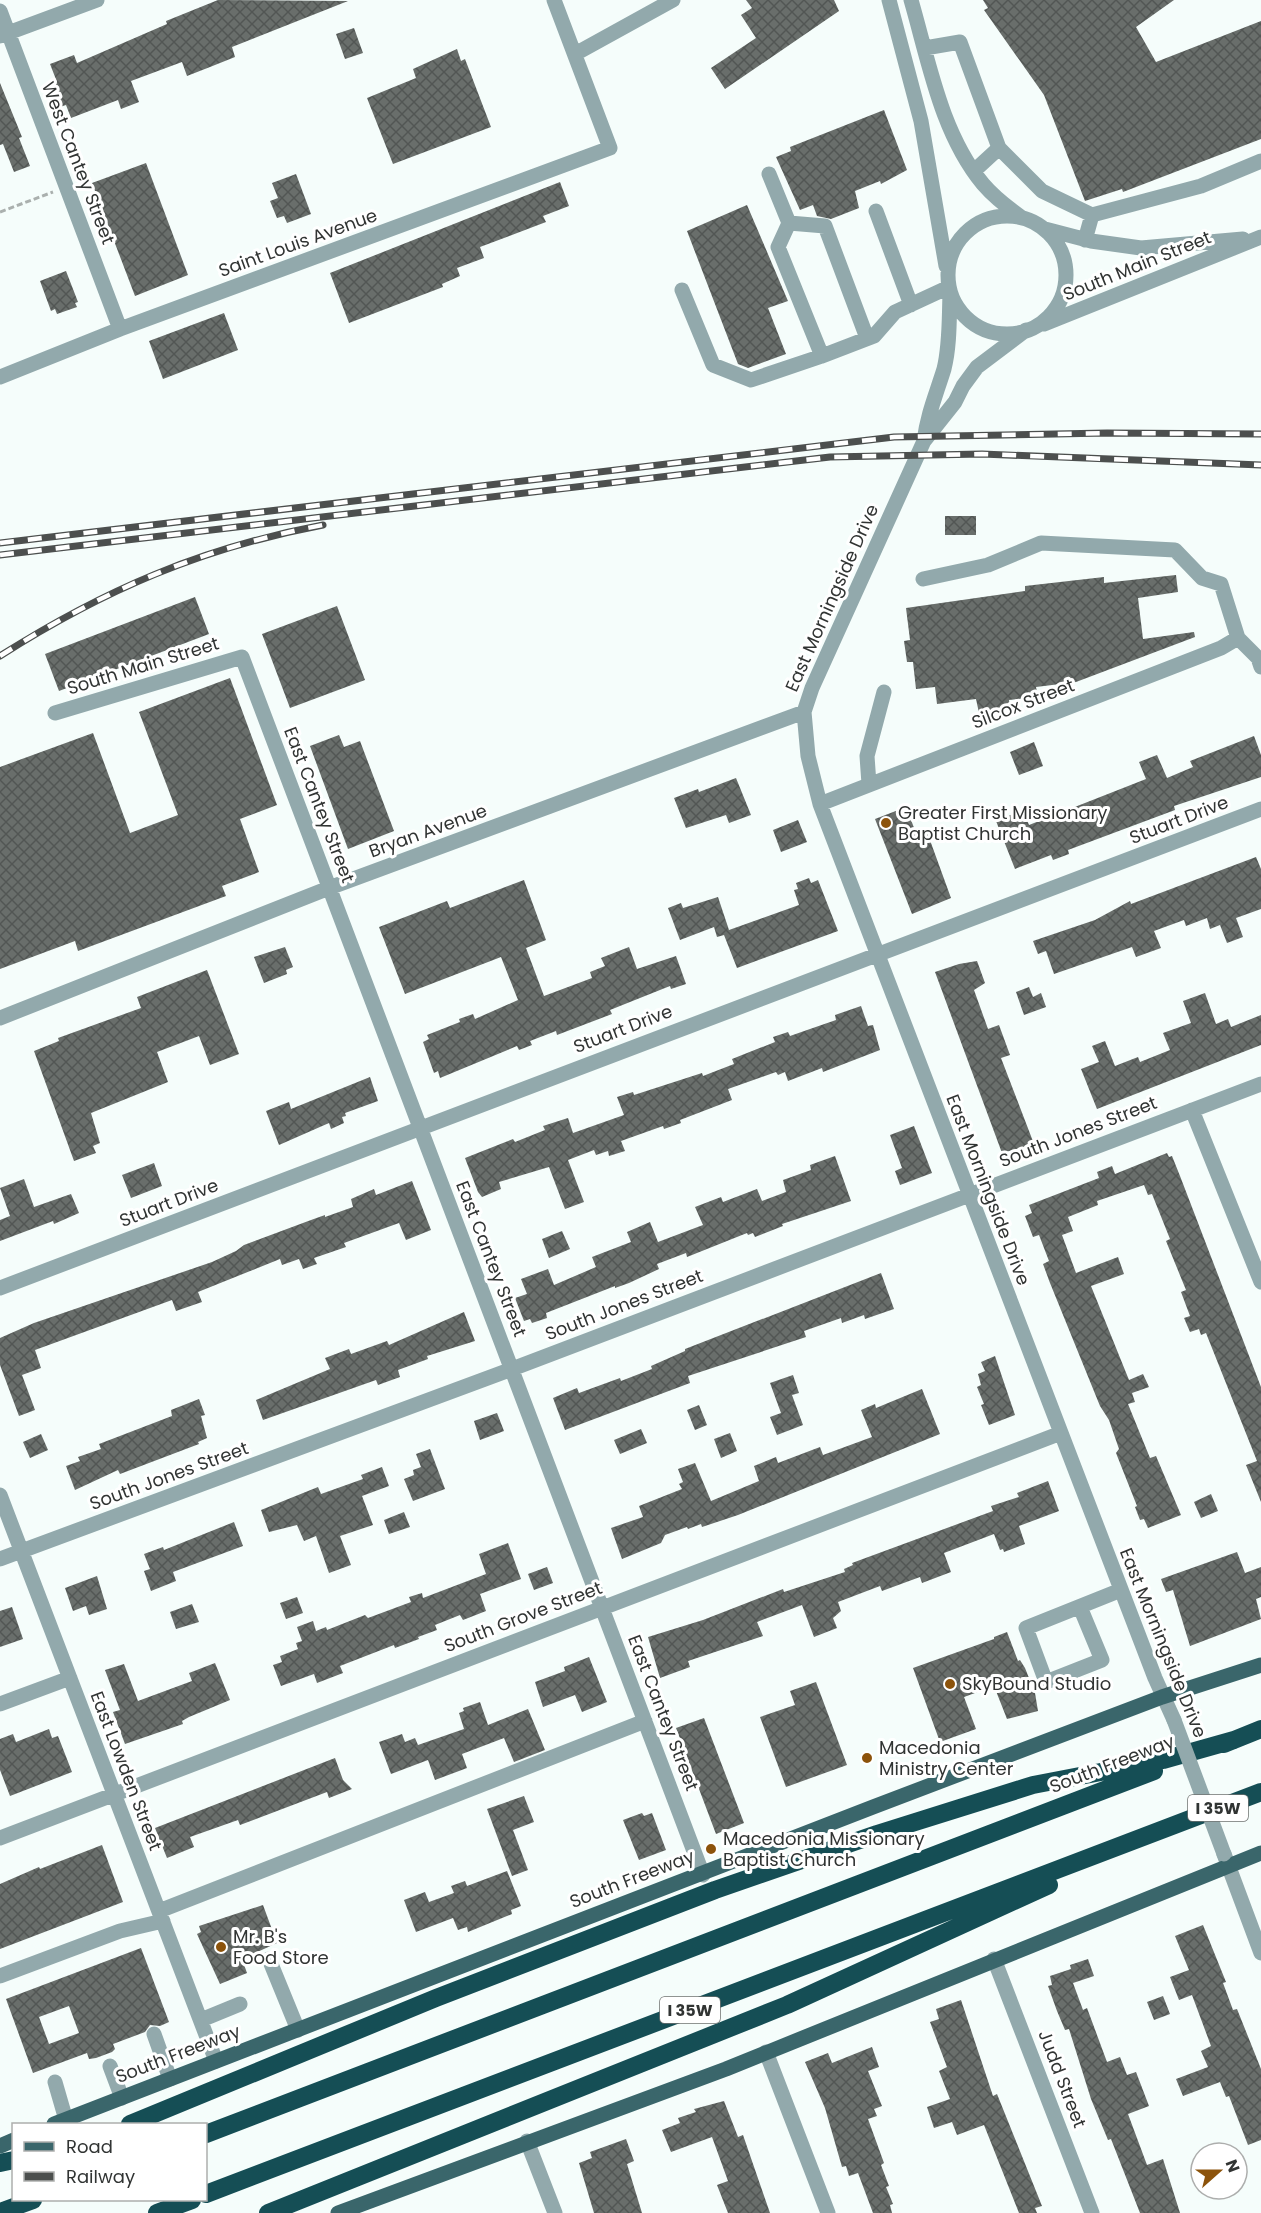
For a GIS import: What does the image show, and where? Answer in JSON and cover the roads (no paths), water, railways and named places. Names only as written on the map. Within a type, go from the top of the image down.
[{"type":"highway","name":"South Freeway","points":[[207,2134],[1261,1729]]},
{"type":"highway","points":[[132,2123],[446,1994],[715,1890],[877,1834],[1033,1785],[1163,1760],[1234,1740]]},
{"type":"highway","name":"I 35W","points":[[207,2194],[1261,1792]]},
{"type":"highway","points":[[268,2213],[787,2005],[885,1962],[1174,1825]]},
{"type":"highway","points":[[0,2212],[28,2201]]},
{"type":"highway","points":[[157,2213],[187,2201]]},
{"type":"main road","name":"South Freeway","points":[[60,2122],[1162,1697],[1261,1665]]},
{"type":"main road","points":[[338,2213],[766,2052],[994,1959],[1225,1860],[1261,1852]]},
{"type":"street","points":[[4,35],[97,0]]},
{"type":"street","points":[[554,0],[575,54],[673,0]]},
{"type":"street","points":[[888,0],[921,121],[950,289],[948,345],[944,370],[928,411],[924,441]]},
{"type":"street","points":[[911,0],[946,121],[974,171],[996,198],[1021,217],[1043,229],[1057,243],[1065,264],[1065,286],[1058,306],[1043,322],[1028,330],[977,367],[955,402],[924,441]]},
{"type":"street","name":"West Cantey Street","points":[[0,11],[4,35],[66,187],[120,329]]},
{"type":"street","points":[[925,48],[960,42],[999,148],[1042,191],[1092,215],[1201,186],[1261,161]]},
{"type":"street","name":"Saint Louis Avenue","points":[[0,377],[120,329],[610,148],[575,54]]},
{"type":"street","points":[[974,171],[999,148]]},
{"type":"street","points":[[769,174],[789,223],[778,247],[822,356]]},
{"type":"street","points":[[876,211],[911,305]]},
{"type":"street","points":[[1085,240],[1092,215]]},
{"type":"street","points":[[947,268],[959,240],[976,224],[998,216],[1021,217]]},
{"type":"street","points":[[789,223],[825,226],[867,338]]},
{"type":"street","name":"South Main Street","points":[[1043,229],[1085,240],[1141,248],[1260,237]]},
{"type":"street","name":"South Main Street","points":[[1028,330],[1260,237]]},
{"type":"street","points":[[682,290],[713,365],[751,380],[874,336],[895,312],[950,289]]},
{"type":"street","points":[[950,289],[966,318],[983,330],[1003,334],[1028,330]]},
{"type":"street","name":"East Morningside Drive","points":[[924,441],[812,688],[804,712],[808,756],[820,804],[876,953],[1162,1697],[1174,1720],[1261,1953]]},
{"type":"street","points":[[923,579],[988,565],[1041,543],[1175,550],[1202,578],[1221,584],[1238,638],[1258,658],[1261,667]]},
{"type":"street","name":"Silcox Street","points":[[820,804],[1221,648],[1238,638]]},
{"type":"street","name":"South Main Street","points":[[55,713],[242,657]]},
{"type":"street","name":"East Cantey Street","points":[[242,657],[703,1875]]},
{"type":"street","points":[[870,784],[867,756],[884,692]]},
{"type":"street","name":"Bryan Avenue","points":[[0,1018],[329,888],[804,712]]},
{"type":"street","name":"Stuart Drive","points":[[0,1288],[876,953],[1261,809]]},
{"type":"street","name":"South Jones Street","points":[[0,1560],[512,1369],[1261,1084]]},
{"type":"street","points":[[1192,1110],[1261,1282]]},
{"type":"street","name":"South Grove Street","points":[[0,1838],[1061,1433]]},
{"type":"street","name":"East Lowden Street","points":[[0,1495],[216,2061]]},
{"type":"street","points":[[1080,1607],[1102,1660],[1046,1682],[1026,1628],[1121,1590]]},
{"type":"street","points":[[0,1704],[70,1678]]},
{"type":"street","points":[[0,1976],[161,1916],[645,1721]]},
{"type":"street","points":[[269,1959],[298,2030]]},
{"type":"street","name":"Judd Street","points":[[994,1959],[1092,2213]]},
{"type":"street","points":[[201,2020],[240,2004]]},
{"type":"street","points":[[154,2034],[171,2079]]},
{"type":"street","points":[[766,2052],[828,2213]]},
{"type":"street","points":[[110,2066],[122,2098]]},
{"type":"street","points":[[55,2082],[60,2122]]},
{"type":"street","points":[[527,2142],[555,2213]]},
{"type":"railway","points":[[0,543],[894,437],[1107,433],[1261,434]]},
{"type":"railway","points":[[0,555],[830,457],[982,454],[1261,465]]},
{"type":"railway","points":[[0,656],[77,611],[155,574],[236,546],[323,525]]},
{"type":"place","name":"Greater First Missionary Baptist Church","points":[[886,823]]},
{"type":"place","name":"SkyBound Studio","points":[[950,1684]]},
{"type":"place","name":"Macedonia Ministry Center","points":[[867,1758]]},
{"type":"place","name":"Macedonia Missionary Baptist Church","points":[[711,1849]]},
{"type":"place","name":"Mr. B's Food Store","points":[[221,1947]]}]
